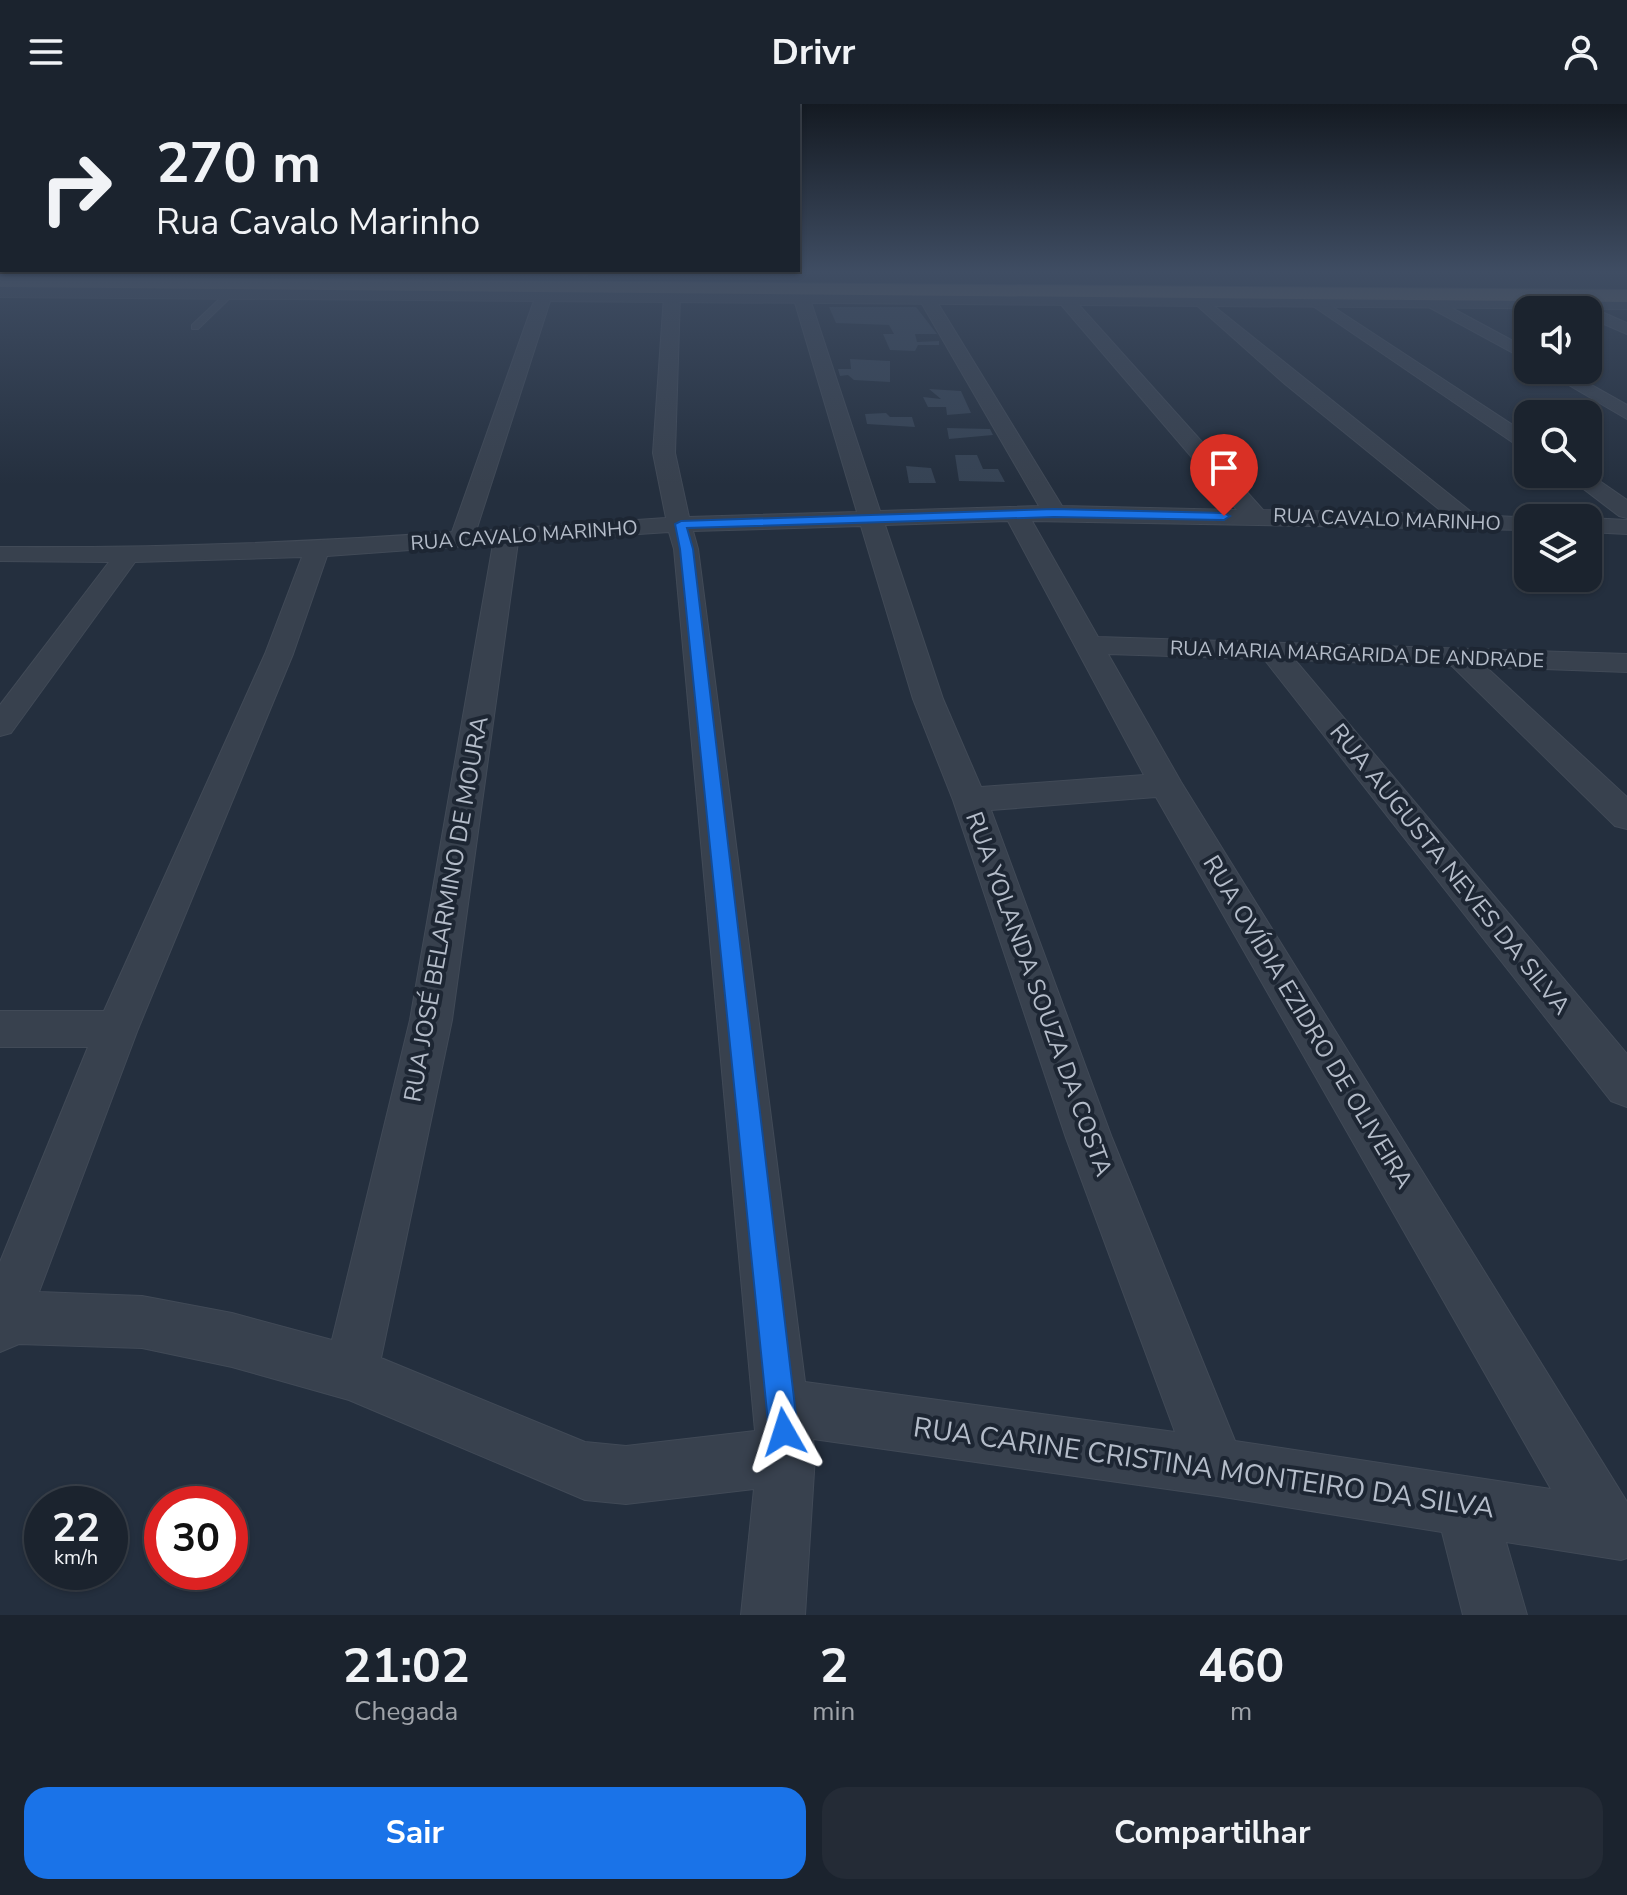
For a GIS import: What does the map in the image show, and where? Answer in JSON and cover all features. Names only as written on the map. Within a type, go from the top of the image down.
[{"type":"street","points":[[461,540],[528,344]]},
{"type":"street","points":[[670,344],[664,453],[688,565],[784,1432],[773,1615]]},
{"type":"street","name":"RUA YOLANDA SOUZA DA COSTA","points":[[816,344],[928,699],[970,800],[1089,1138],[1217,1467]]},
{"type":"street","name":"RUA OVÍDIA EZIDRO DE OLIVEIRA","points":[[949,344],[1035,514],[1086,645],[1166,785],[1617,1529]]},
{"type":"street","points":[[1104,344],[1255,516]]},
{"type":"street","points":[[1250,344],[1468,521]]},
{"type":"street","points":[[1379,344],[1514,435]]},
{"type":"street","points":[[1576,384],[1627,413]]},
{"type":"street","points":[[1595,488],[1627,511]]},
{"type":"street","name":"RUA CAVALO MARINHO","points":[[0,554],[128,555],[317,549],[681,524],[1035,514],[1514,523]]},
{"type":"street","points":[[1602,526],[1627,527]]},
{"type":"street","name":"RUA JOSÉ BELARMINO DE MOURA","points":[[351,1373],[431,1020],[507,536]]},
{"type":"street","points":[[3,1322],[117,1029],[279,654],[317,549]]},
{"type":"street","points":[[0,726],[128,555]]},
{"type":"street","name":"RUA MARIA MARGARIDA DE ANDRADE","points":[[1086,645],[1627,663]]},
{"type":"street","name":"RUA AUGUSTA NEVES DA SILVA","points":[[1272,651],[1627,1087]]},
{"type":"street","points":[[1461,659],[1627,817]]},
{"type":"street","points":[[970,800],[1166,785]]},
{"type":"street","points":[[0,1029],[117,1029]]},
{"type":"street","name":"RUA CARINE CRISTINA MONTEIRO DA SILVA","points":[[3,1322],[142,1322],[232,1340],[351,1373],[550,1459],[585,1471],[626,1475],[784,1432],[1217,1467],[1617,1529]]},
{"type":"street","points":[[1465,1504],[1495,1615]]},
{"type":"building","points":[[887,344],[939,344],[918,345],[915,351],[890,350]]},
{"type":"building","points":[[850,359],[890,361],[890,382],[840,376],[838,369],[851,369]]},
{"type":"building","points":[[929,389],[961,391],[971,413],[947,415],[946,407],[928,407],[923,397],[941,399]]},
{"type":"building","points":[[886,413],[890,417],[912,417],[915,427],[867,424],[865,414]]},
{"type":"building","points":[[947,428],[990,429],[993,435],[949,439]]},
{"type":"building","points":[[955,455],[977,455],[983,469],[998,469],[1005,482],[959,481]]},
{"type":"building","points":[[906,466],[931,468],[936,483],[909,483]]},
{"type":"route","points":[[784,1432],[681,524],[1054,513],[1224,516]]}]
